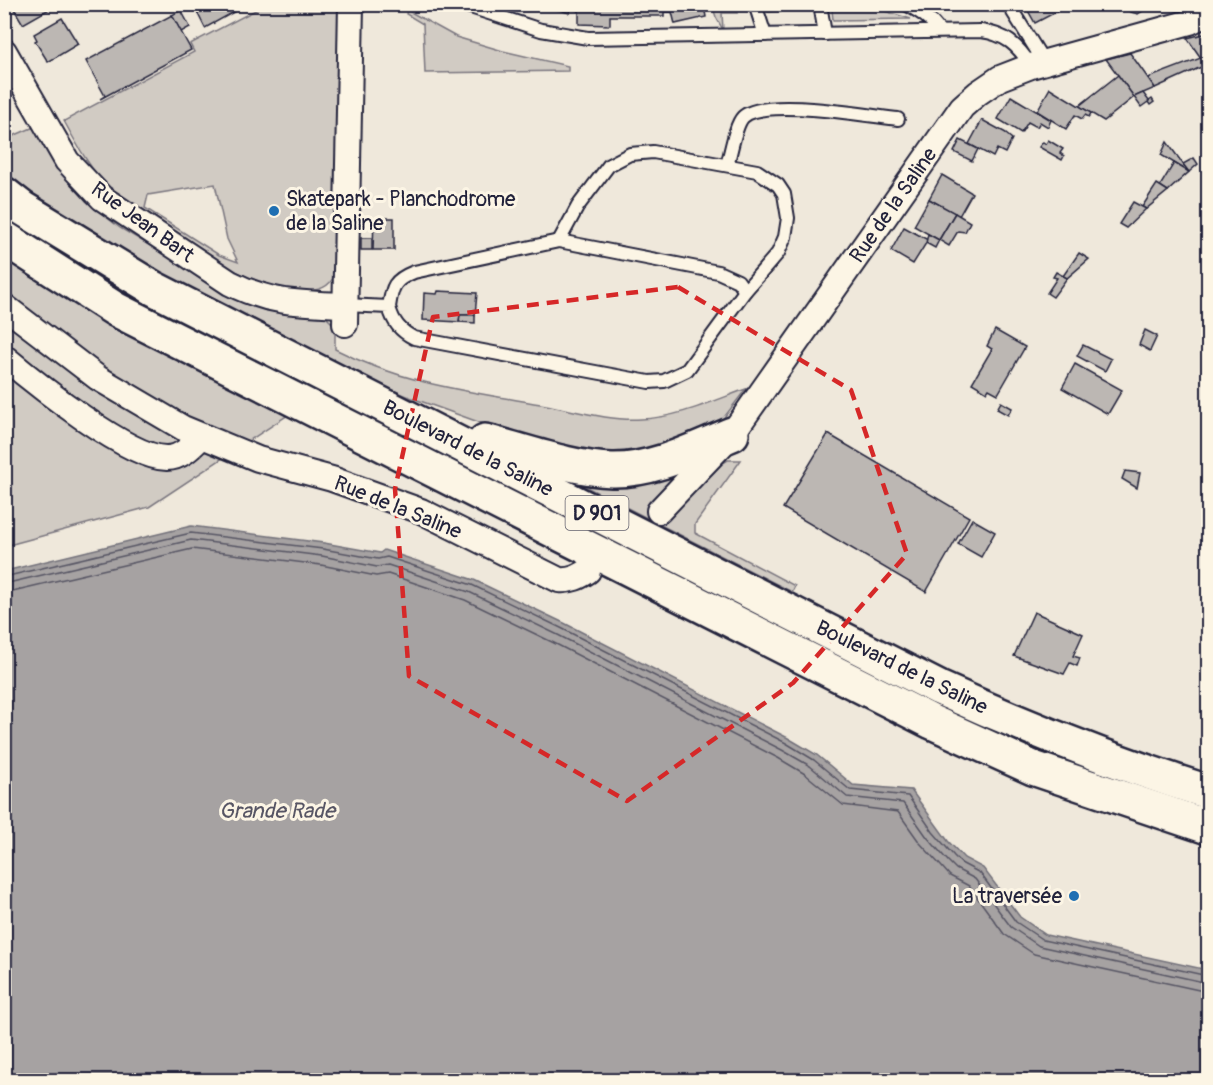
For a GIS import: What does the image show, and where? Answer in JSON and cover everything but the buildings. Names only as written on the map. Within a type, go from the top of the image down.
[{"type":"main road","name":"Boulevard de la Saline","points":[[4,194],[22,208],[153,288],[939,688],[1079,748],[1209,792]]},
{"type":"main road","name":"Boulevard de la Saline","points":[[4,238],[116,309],[932,722],[1033,768],[1209,827]]},
{"type":"main road","points":[[426,426],[572,464],[614,470],[654,463],[732,434]]},
{"type":"street","points":[[345,315],[351,4]]},
{"type":"street","name":"Rue de la Saline","points":[[659,511],[732,434],[962,107],[1000,78],[1037,64],[1190,22],[1209,13]]},
{"type":"street","name":"Rue Jean Bart","points":[[4,51],[67,161],[102,198],[230,283],[251,294],[345,315]]},
{"type":"street","name":"Rue de la Saline","points":[[4,306],[98,378],[201,437],[258,459],[332,478],[421,512],[559,580],[568,581],[588,571]]},
{"type":"street","points":[[4,357],[44,390],[118,440],[138,450],[167,458],[188,449],[201,437]]},
{"type":"lane","points":[[461,4],[541,30],[578,37],[981,31],[995,33],[1010,41],[1024,56],[1037,64]]},
{"type":"lane","points":[[755,4],[765,35]]},
{"type":"lane","points":[[820,4],[825,34]]},
{"type":"lane","points":[[906,4],[922,13],[940,31]]},
{"type":"lane","points":[[1008,4],[1037,64]]},
{"type":"lane","points":[[727,165],[739,123],[750,112],[766,109],[813,109],[898,119]]},
{"type":"lane","points":[[560,242],[578,206],[609,165],[630,154],[653,152],[757,171],[778,185],[784,194],[788,208],[783,246],[745,291],[687,370],[664,381],[649,382],[414,338],[400,329],[392,315],[389,307],[396,282],[414,272],[560,242],[718,272],[738,281],[745,291]]},
{"type":"lane","points":[[345,315],[389,307]]},
{"type":"highlighted area","points":[[678,287],[851,390],[907,554],[793,683],[627,801],[409,676],[395,489],[433,317]]},
{"type":"shaded area","points":[[265,5],[339,5],[334,276],[328,284],[319,289],[295,290],[259,282],[226,266],[130,205],[113,193],[98,177],[64,121],[194,52],[190,44]],"holes":[[[215,184],[227,239],[238,262],[219,255],[145,208],[148,195]]]},
{"type":"shaded area","points":[[712,5],[734,5],[737,13],[722,13],[723,30],[716,17]]},
{"type":"shaded area","points":[[766,5],[801,5],[803,10],[768,12]]},
{"type":"shaded area","points":[[878,9],[911,19],[833,20],[832,10]]},
{"type":"shaded area","points":[[407,10],[456,37],[568,66],[568,71],[425,73],[423,24],[406,14]]},
{"type":"shaded area","points":[[4,125],[13,136],[34,127],[59,166],[86,201],[120,228],[246,303],[277,312],[317,314],[326,317],[332,323],[335,331],[335,349],[386,371],[465,391],[594,415],[629,419],[668,416],[746,389],[722,420],[681,442],[611,462],[495,428],[351,373],[1208,806],[1208,816],[996,740],[604,537],[315,397],[149,507],[5,546]]},
{"type":"shaded area","points":[[691,458],[649,507],[668,517],[723,463],[728,460],[741,460],[695,524],[695,533],[795,586],[792,592],[555,471]]},
{"type":"water","name":"Grande Rade","points":[[191,526],[324,543],[380,553],[384,550],[474,580],[564,623],[788,738],[817,755],[853,785],[911,790],[948,841],[964,858],[983,868],[1020,917],[1046,935],[1208,970],[1208,1080],[5,1080],[5,571]]},
{"type":"place","name":"Skatepark - Planchodrome de la Saline","points":[[274,211]]},
{"type":"place","name":"La traversée","points":[[1074,896]]}]
